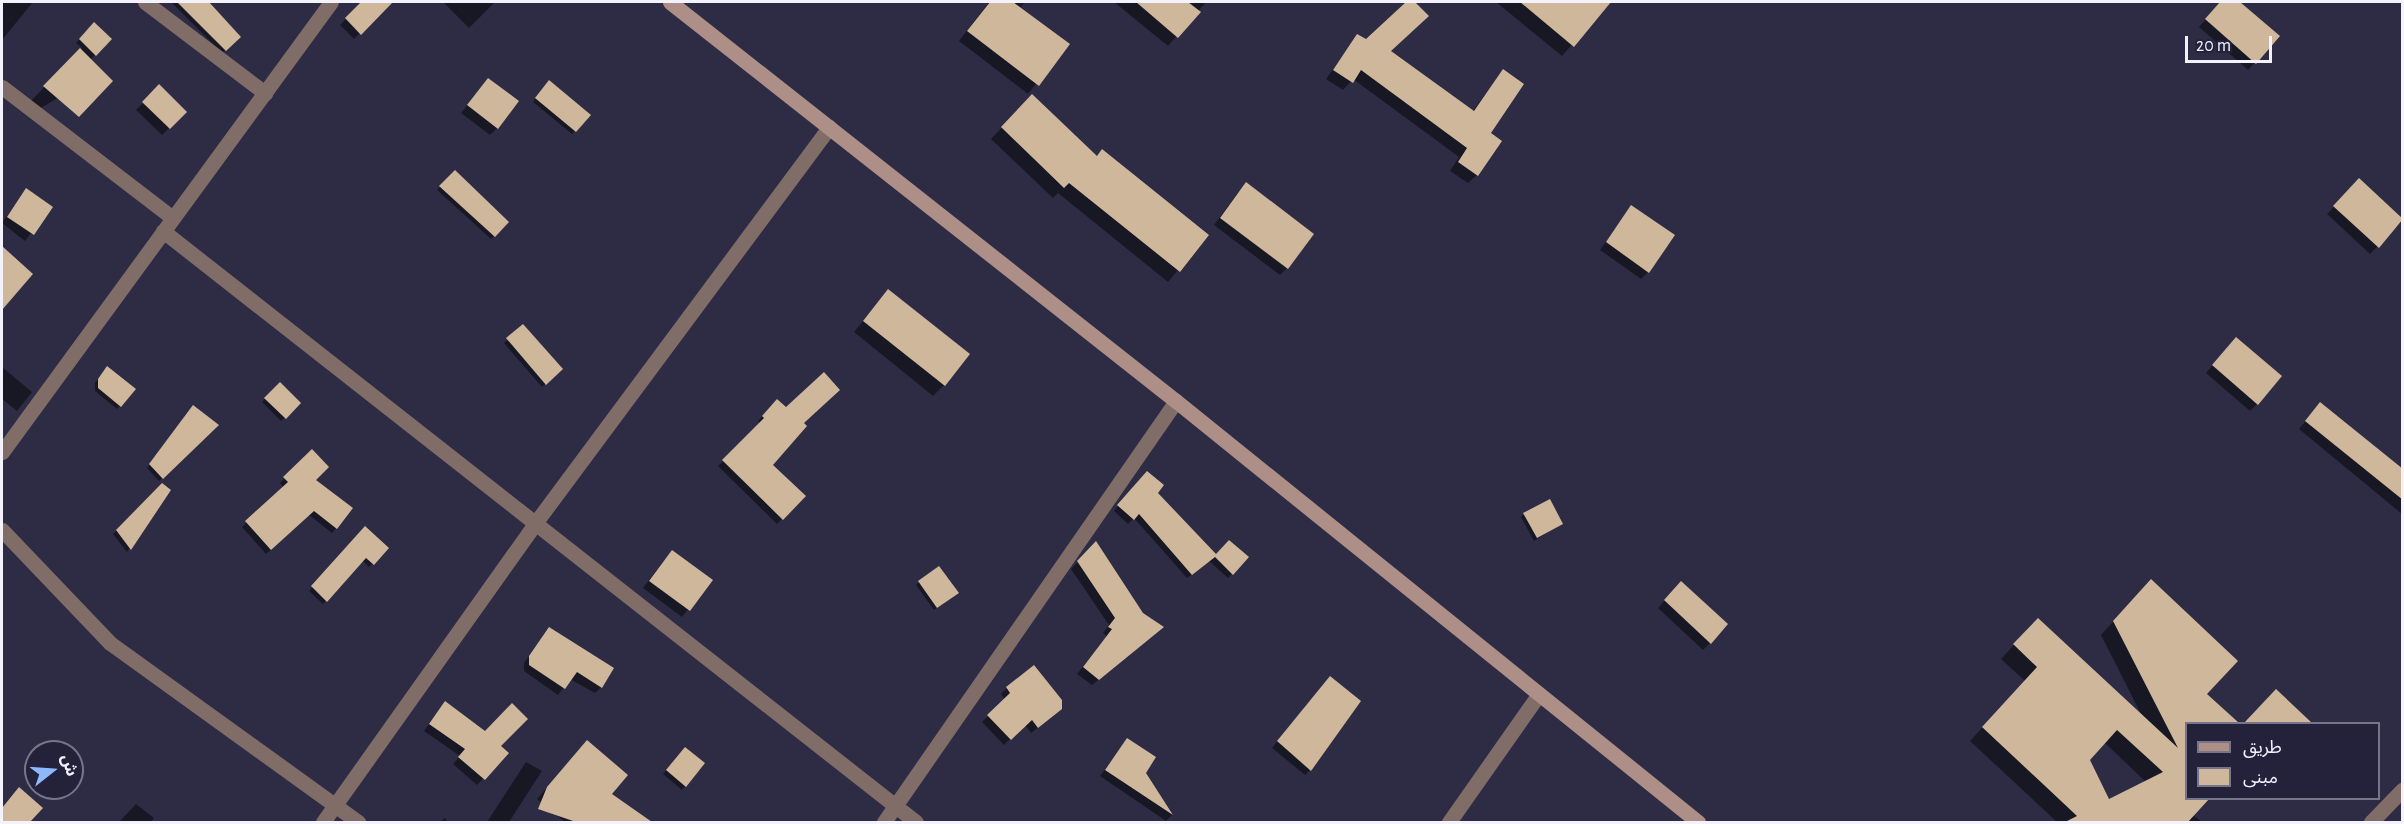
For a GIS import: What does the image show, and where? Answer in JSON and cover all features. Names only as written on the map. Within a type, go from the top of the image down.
[{"type":"main road","points":[[670,2],[1176,400],[1698,822]]},
{"type":"street","points":[[145,2],[265,93]]},
{"type":"street","points":[[2,452],[331,2]]},
{"type":"street","points":[[2,87],[536,522],[916,822]]},
{"type":"street","points":[[323,822],[536,522],[829,127]]},
{"type":"street","points":[[884,822],[1176,400]]},
{"type":"street","points":[[2,530],[110,643],[358,822]]},
{"type":"street","points":[[1449,822],[1539,694]]},
{"type":"street","points":[[2371,822],[2403,790]]},
{"type":"building","points":[[177,2],[209,2],[241,37],[226,51]]},
{"type":"building","points":[[361,2],[393,2],[361,35],[345,18]]},
{"type":"building","points":[[990,2],[1013,2],[1070,44],[1039,86],[967,31]]},
{"type":"building","points":[[1136,2],[1188,2],[1201,12],[1178,38]]},
{"type":"building","points":[[1406,2],[1415,2],[1429,16],[1391,51],[1474,111],[1503,69],[1524,84],[1491,133],[1502,141],[1478,176],[1458,162],[1467,148],[1361,70],[1353,83],[1333,70],[1357,34],[1366,39]]},
{"type":"building","points":[[1520,2],[1611,2],[1574,47]]},
{"type":"building","points":[[2220,2],[2240,2],[2280,36],[2256,64],[2205,19]]},
{"type":"building","points":[[94,22],[112,39],[96,56],[79,39]]},
{"type":"building","points":[[80,48],[113,81],[79,117],[43,86]]},
{"type":"building","points":[[488,78],[519,101],[498,129],[467,105]]},
{"type":"building","points":[[549,80],[591,115],[576,132],[535,98]]},
{"type":"building","points":[[159,84],[187,112],[170,129],[142,102]]},
{"type":"building","points":[[1032,94],[1097,156],[1102,149],[1209,235],[1180,272],[1069,183],[1064,188],[1001,127]]},
{"type":"building","points":[[455,170],[509,222],[495,237],[439,186]]},
{"type":"building","points":[[2359,178],[2403,219],[2379,248],[2333,206]]},
{"type":"building","points":[[1246,182],[1314,234],[1288,269],[1220,218]]},
{"type":"building","points":[[26,188],[53,207],[34,235],[7,217]]},
{"type":"building","points":[[1631,205],[1675,235],[1649,273],[1606,242]]},
{"type":"building","points":[[2,246],[33,274],[2,310]]},
{"type":"building","points":[[888,289],[970,354],[945,386],[863,321]]},
{"type":"building","points":[[523,324],[563,369],[546,385],[506,338]]},
{"type":"building","points":[[2236,337],[2282,376],[2258,405],[2212,365]]},
{"type":"building","points":[[107,366],[136,389],[121,407],[98,388],[98,379]]},
{"type":"building","points":[[824,372],[840,390],[804,423],[807,426],[773,465],[806,496],[783,520],[722,460],[764,418],[762,416],[777,399],[786,407]]},
{"type":"building","points":[[280,382],[301,403],[286,419],[264,398]]},
{"type":"building","points":[[2320,402],[2403,469],[2403,500],[2305,421]]},
{"type":"building","points":[[193,405],[219,425],[163,479],[149,464]]},
{"type":"building","points":[[312,449],[329,467],[316,480],[353,508],[337,529],[314,511],[271,550],[245,521],[288,482],[283,477]]},
{"type":"building","points":[[1147,471],[1164,485],[1158,493],[1216,554],[1229,540],[1249,557],[1233,575],[1215,557],[1192,575],[1139,514],[1134,520],[1117,505]]},
{"type":"building","points":[[162,483],[171,490],[131,550],[116,530]]},
{"type":"building","points":[[1550,499],[1563,524],[1537,538],[1523,513]]},
{"type":"building","points":[[365,526],[389,548],[374,565],[366,558],[327,602],[311,586]]},
{"type":"building","points":[[1096,541],[1143,613],[1164,627],[1099,680],[1083,667],[1112,629],[1108,627],[1115,618],[1077,561]]},
{"type":"building","points":[[672,550],[713,580],[690,611],[649,581]]},
{"type":"building","points":[[939,566],[959,593],[937,608],[918,581]]},
{"type":"building","points":[[2151,579],[2238,661],[2207,694],[2238,722],[2185,722],[2185,800],[2208,800],[2188,822],[2065,822],[2077,816],[1982,727],[2037,667],[2013,644],[2038,618],[2178,748],[2113,621]],"holes":[[[2117,730],[2163,772],[2109,799],[2090,760]]]},
{"type":"building","points":[[1681,581],[1728,624],[1711,644],[1664,600]]},
{"type":"building","points":[[549,627],[614,668],[602,688],[577,672],[565,689],[529,665],[529,656]]},
{"type":"building","points":[[1034,665],[1062,700],[1062,709],[1038,728],[1032,720],[1011,740],[987,715],[1010,693],[1006,687]]},
{"type":"building","points":[[1330,676],[1361,701],[1311,771],[1277,741]]},
{"type":"building","points":[[2276,689],[2311,722],[2245,722]]},
{"type":"building","points":[[445,701],[485,731],[512,703],[528,719],[501,746],[509,753],[485,780],[458,757],[465,749],[429,724]]},
{"type":"building","points":[[1127,738],[1156,757],[1146,773],[1173,815],[1105,770]]},
{"type":"building","points":[[587,740],[628,775],[612,794],[652,822],[576,822],[538,809],[547,787]]},
{"type":"building","points":[[685,747],[705,763],[686,787],[666,770]]},
{"type":"building","points":[[19,787],[24,791],[24,800],[34,800],[43,808],[30,822],[2,822],[2,808]]}]
